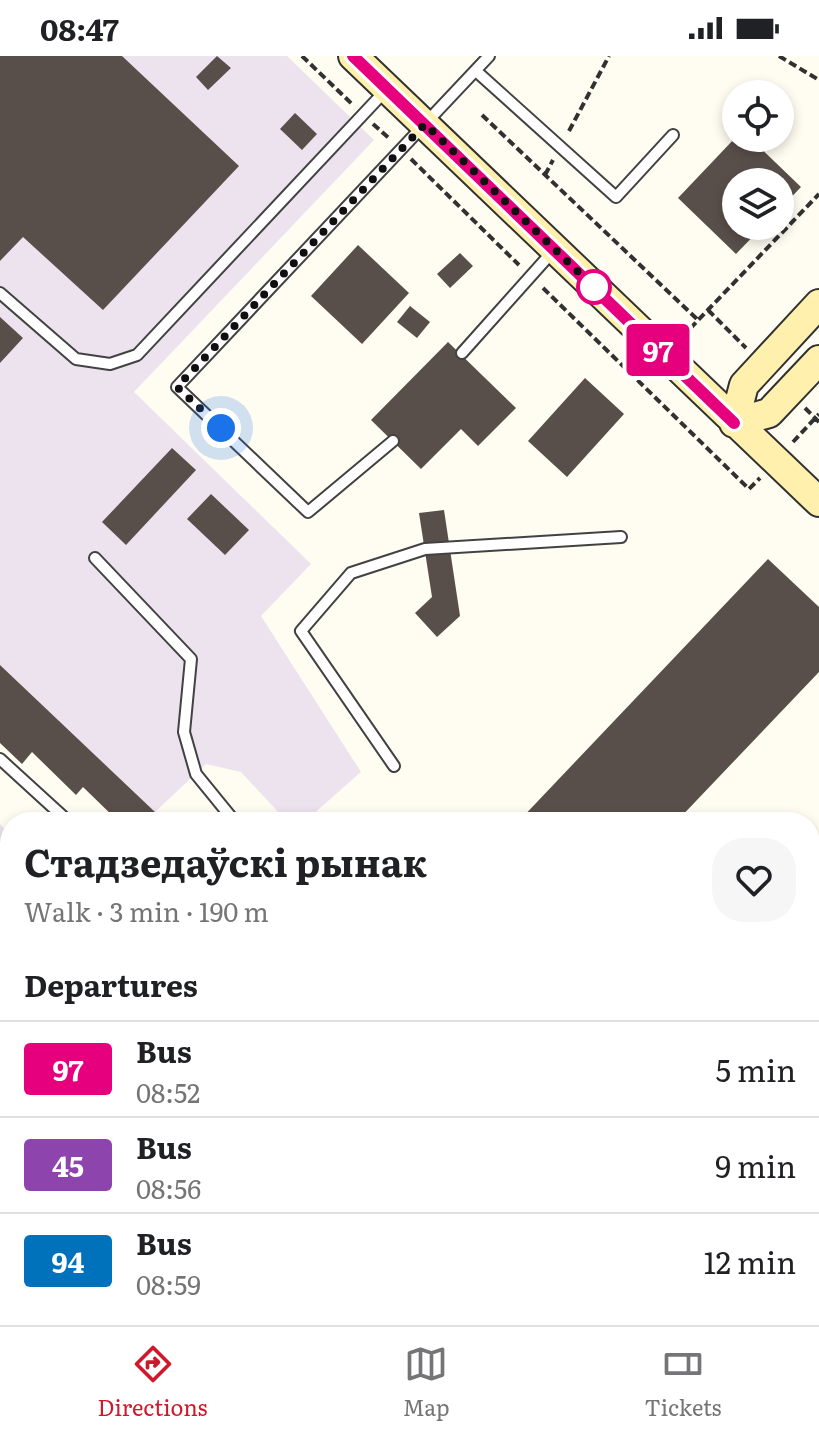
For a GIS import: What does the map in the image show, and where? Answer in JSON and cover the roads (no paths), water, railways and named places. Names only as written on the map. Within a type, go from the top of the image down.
[{"type":"main road","points":[[353,56],[819,502]]},
{"type":"main road","points":[[734,423],[744,385],[819,304]]},
{"type":"main road","points":[[734,423],[769,413],[819,360]]},
{"type":"lane","points":[[393,441],[308,512],[177,387],[489,56]]},
{"type":"lane","points":[[476,71],[616,197],[673,135]]},
{"type":"lane","points":[[0,293],[76,359],[110,364],[137,355],[387,89]]},
{"type":"lane","points":[[462,353],[555,249]]},
{"type":"lane","points":[[394,766],[301,631],[351,573],[425,549],[621,537]]},
{"type":"lane","points":[[95,558],[191,659],[184,732],[196,774],[227,812]]},
{"type":"lane","points":[[0,759],[58,812]]}]
